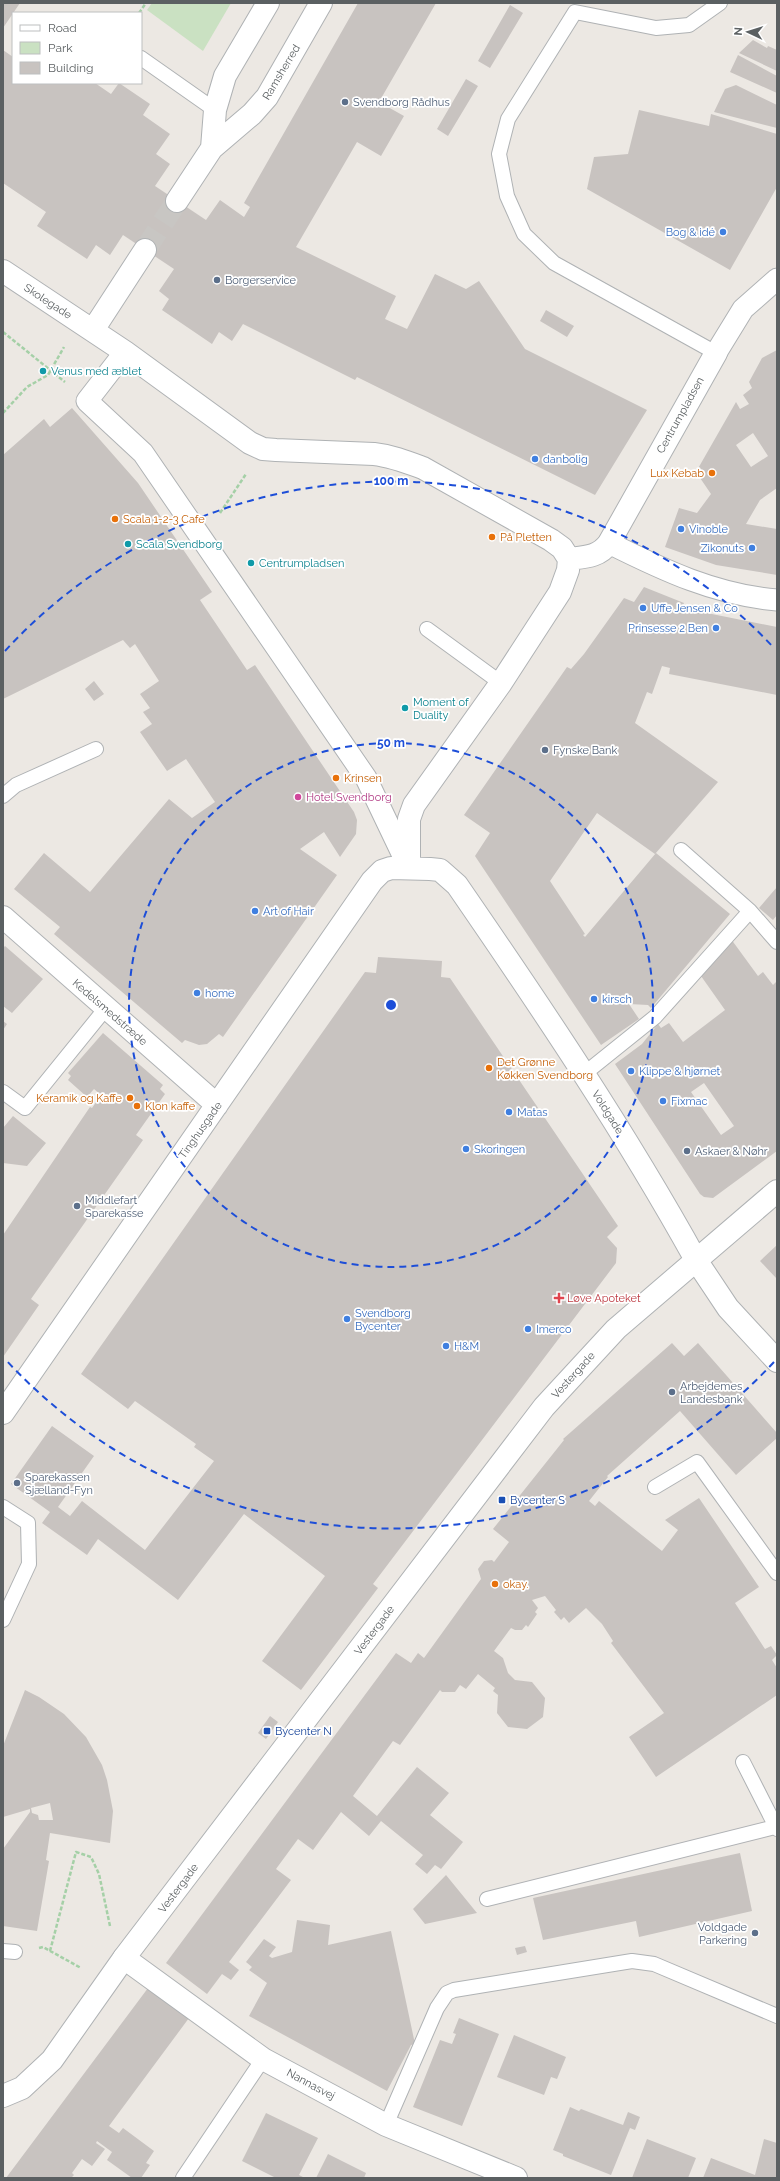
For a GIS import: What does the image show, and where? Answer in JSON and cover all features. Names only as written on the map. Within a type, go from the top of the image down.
[{"type":"street","name":"Ramsherred","points":[[212,148],[215,110],[224,76],[268,3]]},
{"type":"street","name":"Ramsherred","points":[[177,201],[212,148],[252,114],[267,97],[321,3]]},
{"type":"street","points":[[145,250],[87,326],[250,443],[263,449],[374,454],[389,456],[406,461],[423,468],[551,540],[562,548],[568,559],[568,570],[560,592],[501,683],[414,805],[409,819],[409,868]]},
{"type":"street","name":"Skolegade","points":[[3,271],[87,326]]},
{"type":"street","points":[[716,353],[743,309],[777,279]]},
{"type":"street","points":[[125,352],[87,401],[143,453],[366,778],[409,868]]},
{"type":"street","name":"Centrumpladsen","points":[[568,559],[594,555],[603,551],[609,543],[716,353]]},
{"type":"street","points":[[609,543],[673,574],[698,584],[756,598],[777,600]]},
{"type":"street","name":"Tinghusgade","points":[[3,1413],[372,881],[382,871],[391,868],[409,868]]},
{"type":"street","name":"Voldgade","points":[[409,868],[440,870],[457,885],[584,1074],[669,1209],[696,1260],[728,1308],[777,1361]]},
{"type":"street","name":"Kedelsmedstræde","points":[[3,917],[217,1105]]},
{"type":"street","name":"Vestergade","points":[[3,2096],[22,2088],[52,2060],[117,1968],[544,1407],[616,1329],[777,1191]]},
{"type":"street","name":"Nannasvej","points":[[117,1968],[263,2059],[386,2125],[516,2178]]},
{"type":"lane","points":[[716,353],[554,263],[524,234],[507,196],[499,154],[508,119],[575,12],[656,28],[689,25],[720,3]]},
{"type":"lane","points":[[142,59],[215,110]]},
{"type":"lane","points":[[427,629],[501,683]]},
{"type":"lane","points":[[3,796],[16,785],[96,749]]},
{"type":"lane","points":[[681,850],[750,911],[777,942]]},
{"type":"lane","points":[[584,1074],[655,1017],[750,911]]},
{"type":"lane","points":[[3,1092],[25,1108],[106,1008]]},
{"type":"lane","points":[[655,1487],[697,1462],[777,1573]]},
{"type":"lane","points":[[3,1507],[28,1523],[29,1564],[3,1620]]},
{"type":"lane","points":[[486,1899],[776,1828],[743,1762]]},
{"type":"lane","points":[[386,2125],[437,2008],[447,1993],[454,1990],[632,1961],[645,1962],[654,1964],[777,2016]]},
{"type":"lane","points":[[183,2178],[263,2059]]},
{"type":"path","points":[[140,12],[146,3]]},
{"type":"path","points":[[3,413],[27,387],[42,380],[51,369],[57,357],[87,326]]},
{"type":"path","points":[[3,332],[51,369],[66,383]]},
{"type":"path","points":[[202,540],[263,449]]},
{"type":"path","points":[[76,1852],[91,1857],[99,1874],[117,1968],[50,1951],[76,1852]]},
{"type":"green space","points":[[152,3],[231,3],[203,51],[147,10]]},
{"type":"building","points":[[3,3],[20,3],[14,12],[12,12],[12,15],[3,28]]},
{"type":"building","points":[[358,3],[436,3],[379,102],[404,116],[381,156],[357,142],[296,247],[396,296],[385,319],[407,329],[435,274],[466,289],[479,281],[525,349],[647,410],[595,495],[357,377],[355,380],[243,324],[232,341],[219,332],[212,344],[162,310],[169,299],[159,291],[174,269],[123,235],[110,255],[96,245],[87,259],[37,226],[46,212],[3,183],[3,50],[12,56],[12,84],[96,84],[111,94],[118,84],[120,84],[150,104],[143,115],[170,134],[156,154],[170,164],[155,186],[206,220],[220,200],[244,217],[250,207],[244,203]]},
{"type":"building","points":[[510,5],[523,13],[490,68],[478,61]]},
{"type":"building","points":[[753,40],[767,48],[768,46],[777,50],[777,71],[739,53]]},
{"type":"building","points":[[738,55],[777,76],[777,93],[730,72]]},
{"type":"building","points":[[466,79],[478,86],[448,136],[437,129]]},
{"type":"building","points":[[736,85],[777,105],[777,128],[714,112],[725,89]]},
{"type":"building","points":[[639,110],[709,126],[711,114],[777,134],[777,187],[730,270],[587,189],[594,157],[628,154]]},
{"type":"building","points":[[546,310],[574,326],[567,337],[540,321]]},
{"type":"building","points":[[777,350],[777,488],[760,500],[746,524],[777,529],[777,575],[716,565],[665,547],[679,508],[697,513],[711,494],[696,472],[736,402],[740,409],[749,404],[743,395],[752,388],[749,382],[762,358]],"holes":[[[753,433],[768,456],[751,467],[736,445]]]},
{"type":"building","points":[[72,408],[138,483],[212,592],[200,600],[247,670],[255,665],[354,812],[357,820],[356,834],[340,857],[324,832],[300,849],[337,875],[223,1037],[219,1034],[207,1044],[199,1045],[185,1040],[182,1043],[54,934],[60,927],[14,889],[44,853],[90,892],[169,799],[192,818],[215,802],[186,759],[167,771],[140,732],[152,724],[143,712],[150,708],[140,694],[159,681],[135,644],[130,648],[123,640],[3,699],[3,455],[44,419],[50,427]]},
{"type":"building","points":[[644,587],[684,603],[682,608],[777,627],[777,695],[669,674],[670,668],[662,666],[652,694],[647,692],[635,723],[718,782],[655,854],[597,813],[550,881],[585,934],[583,935],[585,937],[656,853],[730,914],[651,1008],[648,1005],[629,1004],[639,1019],[601,1045],[475,856],[490,833],[464,815],[567,667],[571,669],[584,654],[624,598],[634,602]]},
{"type":"building","points":[[94,681],[104,694],[94,701],[85,689]]},
{"type":"building","points":[[777,887],[777,915],[773,920],[759,908]]},
{"type":"building","points":[[731,939],[758,976],[763,972],[773,985],[777,981],[777,1151],[713,1198],[704,1197],[700,1194],[615,1064],[642,1044],[658,1024],[661,1028],[669,1023],[683,1042],[725,1010],[701,976]],"holes":[[[704,1083],[734,1126],[721,1135],[691,1092]]]},
{"type":"building","points":[[5,946],[43,979],[12,1013],[3,1006],[3,948]]},
{"type":"building","name":"Svendborg Bycenter","points":[[378,957],[442,961],[441,977],[450,978],[618,1226],[607,1237],[617,1248],[616,1263],[373,1584],[378,1588],[301,1690],[262,1661],[325,1576],[244,1514],[178,1600],[98,1539],[87,1555],[42,1523],[50,1512],[11,1484],[52,1426],[94,1456],[58,1507],[70,1516],[82,1501],[145,1550],[214,1461],[194,1447],[196,1444],[135,1401],[128,1409],[81,1374],[365,972],[376,973]]},
{"type":"building","points":[[3,1021],[7,1024],[3,1030]]},
{"type":"building","points":[[103,1033],[163,1085],[160,1089],[165,1094],[136,1135],[143,1140],[31,1299],[39,1305],[3,1357],[3,1235],[90,1107],[92,1108],[101,1095],[94,1089],[87,1097],[68,1080],[71,1076],[68,1073]]},
{"type":"building","points":[[13,1116],[46,1143],[27,1166],[3,1163],[3,1128]]},
{"type":"building","points":[[777,1245],[777,1279],[760,1261]]},
{"type":"building","points":[[672,1343],[684,1356],[698,1343],[777,1433],[777,1438],[736,1475],[680,1411],[607,1476],[608,1477],[589,1501],[595,1506],[599,1501],[662,1551],[678,1530],[665,1520],[699,1498],[759,1587],[735,1603],[765,1649],[771,1646],[777,1655],[772,1660],[777,1668],[777,1695],[656,1777],[629,1737],[664,1713],[611,1643],[613,1641],[602,1624],[586,1608],[569,1623],[564,1617],[561,1620],[554,1612],[556,1610],[545,1596],[532,1600],[538,1608],[535,1612],[537,1614],[528,1627],[526,1625],[522,1630],[515,1630],[511,1628],[494,1651],[503,1658],[508,1673],[515,1680],[532,1682],[545,1698],[543,1717],[527,1729],[508,1727],[497,1713],[498,1695],[493,1691],[495,1688],[478,1674],[466,1689],[460,1685],[455,1692],[442,1692],[440,1690],[400,1745],[393,1741],[353,1796],[377,1816],[417,1767],[449,1793],[430,1815],[463,1842],[441,1869],[435,1865],[427,1874],[415,1864],[423,1855],[381,1821],[369,1836],[341,1812],[313,1850],[298,1839],[276,1869],[291,1880],[229,1962],[239,1970],[231,1980],[222,1974],[207,1994],[166,1963],[396,1653],[411,1663],[418,1653],[424,1658],[481,1579],[478,1569],[484,1561],[492,1560],[494,1562],[509,1542],[493,1529],[564,1440],[563,1439]]},
{"type":"building","points":[[25,1690],[39,1697],[64,1714],[86,1737],[102,1765],[107,1780],[113,1811],[110,1843],[50,1833],[46,1860],[49,1861],[37,1931],[3,1926],[3,1849],[30,1812],[30,1809],[3,1817],[3,1746]],"holes":[[[50,1803],[53,1820],[39,1820],[38,1815],[32,1813],[31,1808]]]},
{"type":"building","points":[[270,1716],[278,1722],[266,1739],[258,1733]]},
{"type":"building","points":[[740,1853],[752,1911],[639,1937],[636,1921],[543,1940],[533,1898]]},
{"type":"building","points":[[446,1875],[477,1913],[425,1924],[413,1909]]},
{"type":"building","points":[[297,1920],[330,1925],[328,1945],[391,1931],[415,2044],[411,2045],[387,2091],[249,2016],[267,1983],[249,1970],[252,1967],[246,1962],[264,1939],[276,1947],[269,1956],[272,1958],[292,1952]]},
{"type":"building","points":[[525,1946],[527,1952],[517,1955],[515,1948]]},
{"type":"building","points":[[148,1988],[189,2018],[109,2126],[119,2133],[123,2128],[154,2151],[146,2163],[150,2165],[141,2178],[132,2178],[107,2160],[112,2152],[97,2141],[96,2143],[105,2149],[92,2166],[82,2159],[72,2173],[74,2175],[71,2178],[6,2178]]},
{"type":"building","points":[[459,2018],[499,2034],[462,2126],[413,2107],[440,2040],[452,2044],[456,2034],[453,2033]]},
{"type":"building","points":[[514,2035],[566,2057],[557,2079],[551,2077],[544,2095],[497,2077]]},
{"type":"building","points":[[570,2107],[579,2111],[581,2109],[623,2125],[628,2112],[640,2117],[635,2130],[630,2128],[611,2175],[563,2156],[563,2154],[553,2150]]},
{"type":"building","points":[[266,2113],[318,2138],[299,2175],[305,2178],[276,2178],[242,2161]]},
{"type":"building","points":[[647,2139],[696,2158],[688,2178],[632,2178]]},
{"type":"building","points":[[764,2139],[777,2143],[777,2178],[703,2178],[711,2158],[755,2175]]},
{"type":"building","points":[[328,2154],[366,2173],[364,2178],[316,2178]]},
{"type":"tunnel","points":[[145,250],[177,201]]},
{"type":"place","name":"Svendborg Rådhus","points":[[345,102]]},
{"type":"place","name":"Bog & idé","points":[[723,232]]},
{"type":"place","name":"Borgerservice","points":[[217,280]]},
{"type":"place","name":"Venus med æblet","points":[[43,371]]},
{"type":"place","name":"danbolig","points":[[535,459]]},
{"type":"place","name":"Lux Kebab","points":[[712,473]]},
{"type":"place","name":"Scala 1-2-3 Cafe","points":[[115,519]]},
{"type":"place","name":"Vinoble","points":[[681,529]]},
{"type":"place","name":"På Pletten","points":[[492,537]]},
{"type":"place","name":"Scala Svendborg","points":[[128,544]]},
{"type":"place","name":"Zikonuts","points":[[752,548]]},
{"type":"place","name":"Centrumpladsen","points":[[251,563]]},
{"type":"place","name":"Uffe Jensen & Co","points":[[643,608]]},
{"type":"place","name":"Prinsesse 2 Ben","points":[[716,628]]},
{"type":"place","name":"Moment of Duality","points":[[405,708]]},
{"type":"place","name":"Fynske Bank","points":[[545,750]]},
{"type":"place","name":"Krinsen","points":[[336,778]]},
{"type":"place","name":"Hotel Svendborg","points":[[298,797]]},
{"type":"place","name":"Art of Hair","points":[[255,911]]},
{"type":"place","name":"home","points":[[197,993]]},
{"type":"place","name":"kirsch","points":[[594,999]]},
{"type":"place","name":"Det Grønne Køkken Svendborg","points":[[489,1068]]},
{"type":"place","name":"Klippe & hjørnet","points":[[631,1071]]},
{"type":"place","name":"Keramik og Kaffe","points":[[130,1098]]},
{"type":"place","name":"Fixmac","points":[[663,1101]]},
{"type":"place","name":"Klon kaffe","points":[[137,1106]]},
{"type":"place","name":"Matas","points":[[509,1112]]},
{"type":"place","name":"Skoringen","points":[[466,1149]]},
{"type":"place","name":"Askaer & Nøhr","points":[[687,1151]]},
{"type":"place","name":"Middlefart Sparekasse","points":[[77,1206]]},
{"type":"place","name":"Løve Apoteket","points":[[559,1298]]},
{"type":"place","name":"Svendborg Bycenter","points":[[347,1319]]},
{"type":"place","name":"Imerco","points":[[528,1329]]},
{"type":"place","name":"H&M","points":[[446,1346]]},
{"type":"place","name":"Arbejdemes Landesbank","points":[[672,1392]]},
{"type":"place","name":"Sparekassen Sjælland-Fyn","points":[[17,1483]]},
{"type":"place","name":"Bycenter S","points":[[502,1500]]},
{"type":"place","name":"okay.","points":[[495,1584]]},
{"type":"place","name":"Bycenter N","points":[[267,1731]]},
{"type":"place","name":"Voldgade Parkering","points":[[755,1933]]}]
